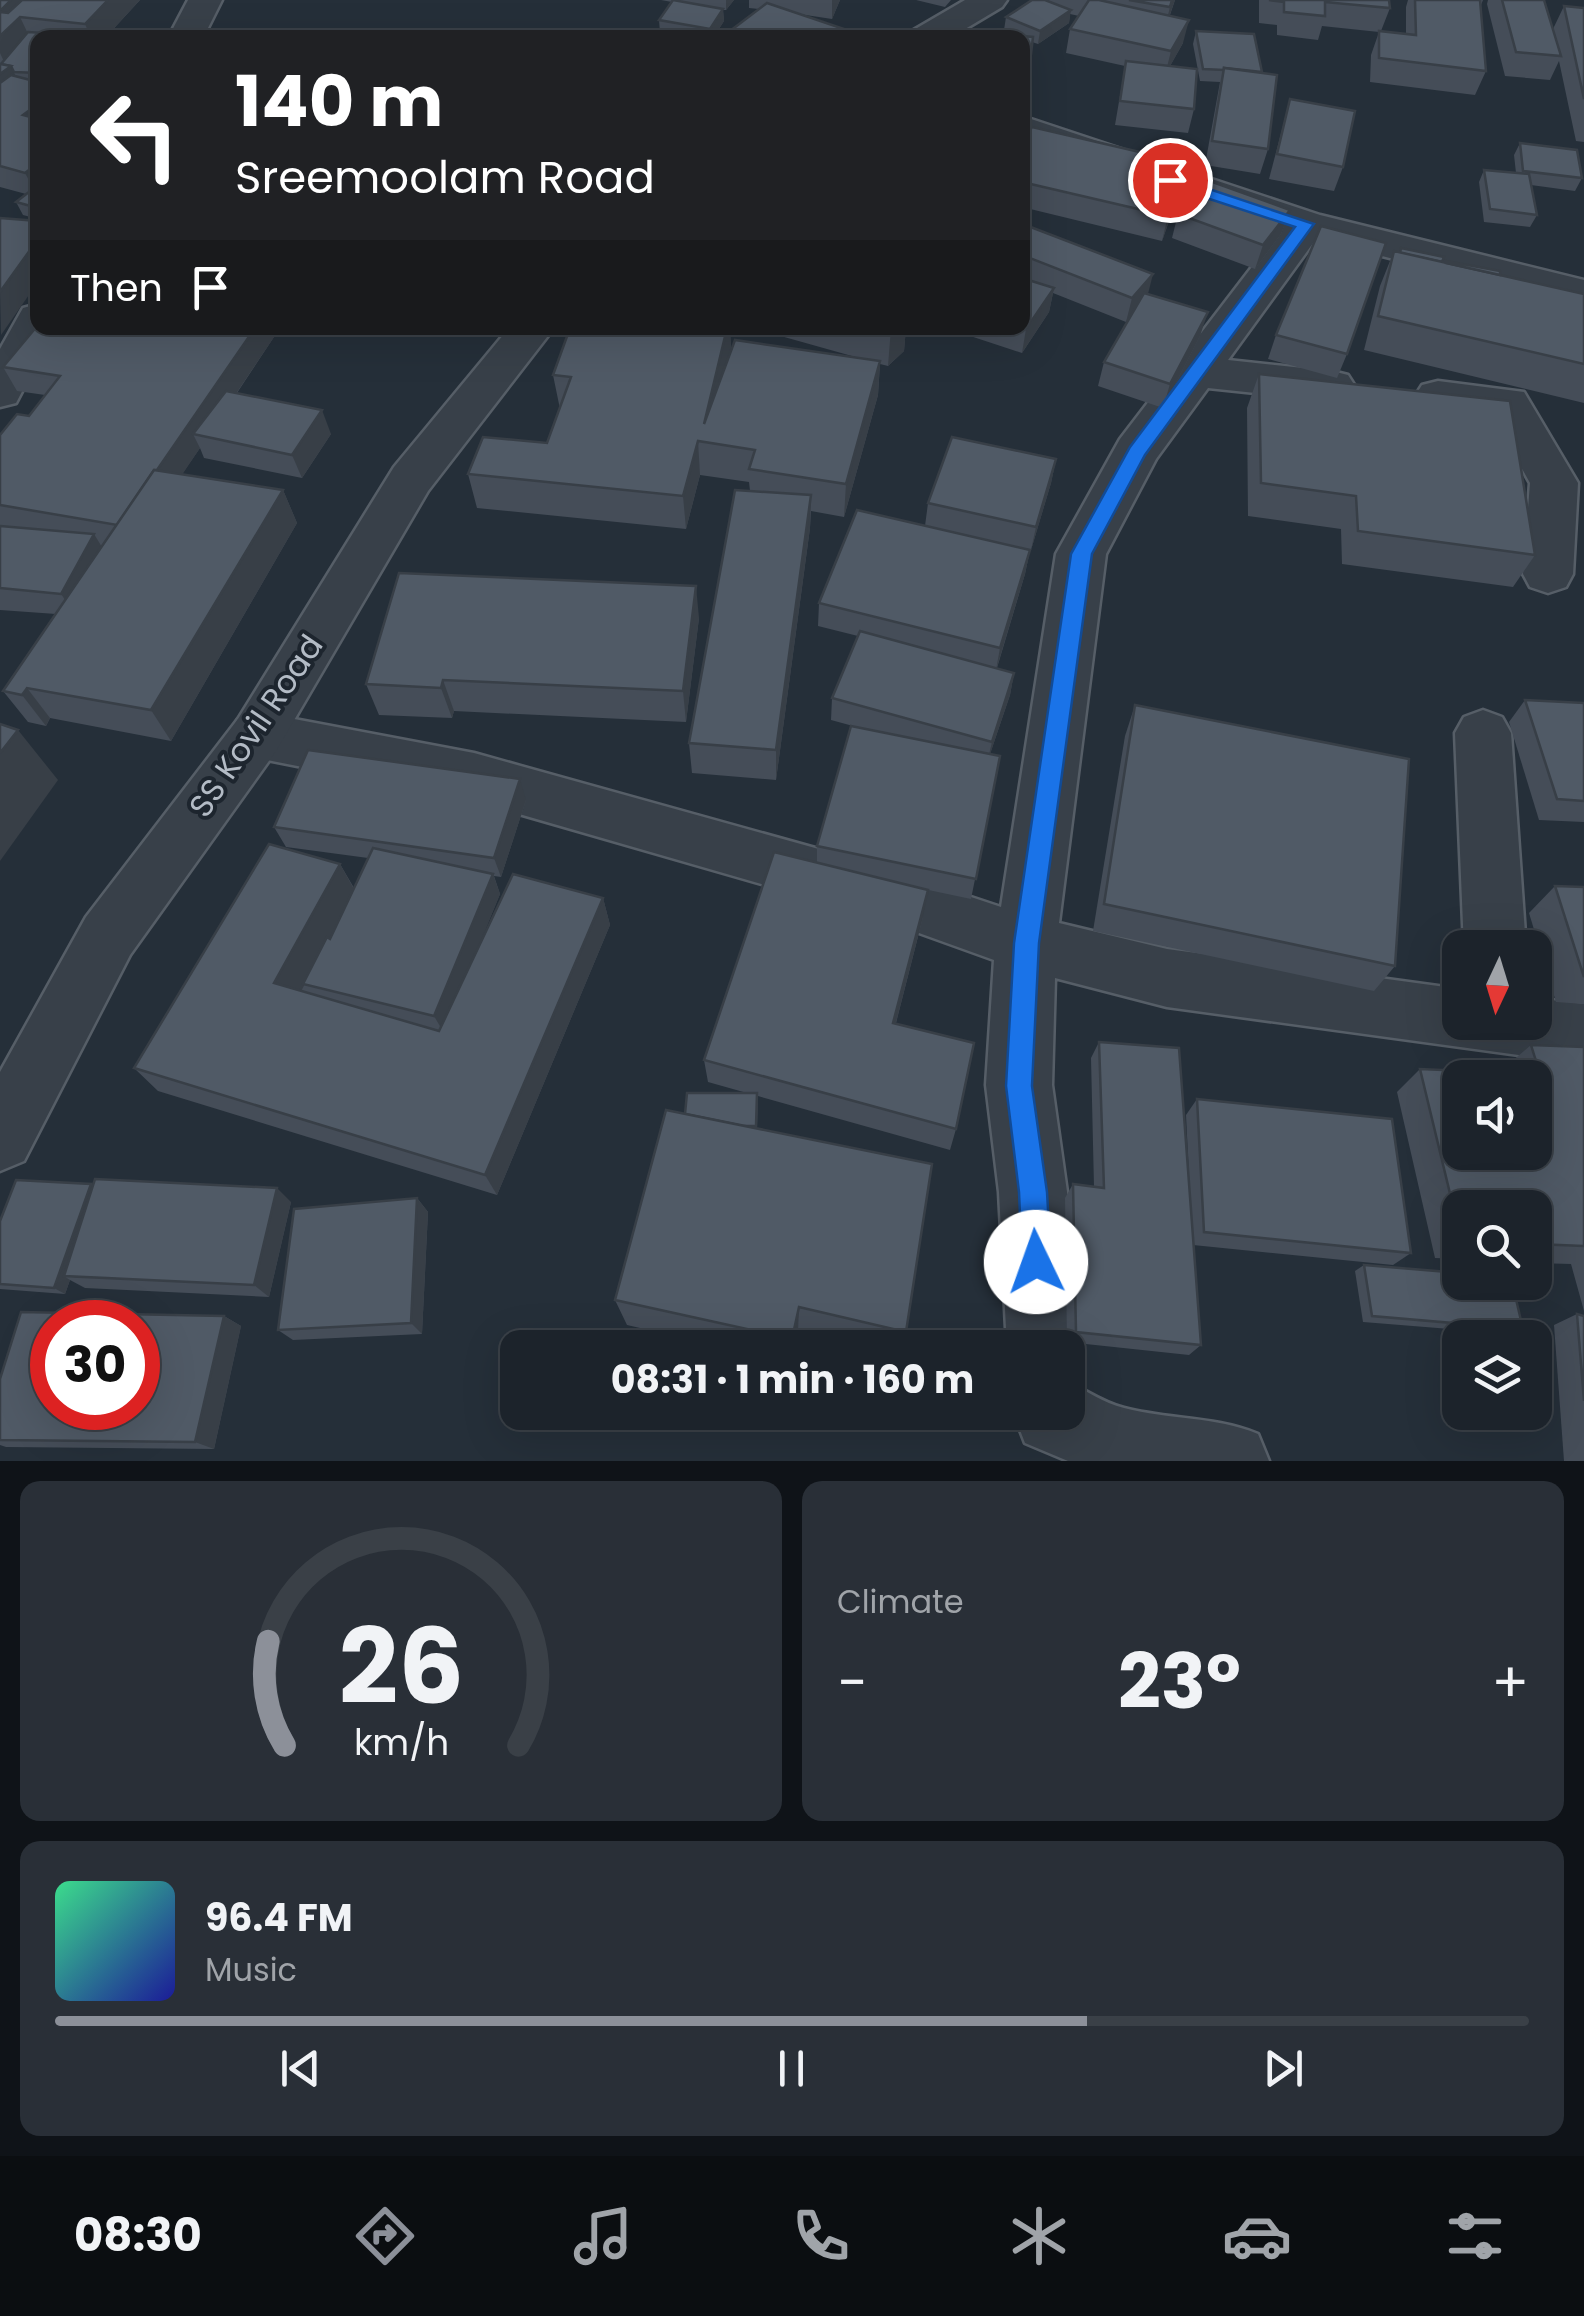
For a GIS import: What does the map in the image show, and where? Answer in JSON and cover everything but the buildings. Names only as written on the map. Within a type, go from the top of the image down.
[{"type":"street","points":[[189,30],[205,0]]},
{"type":"street","points":[[938,30],[990,0]]},
{"type":"street","points":[[1030,131],[1306,224],[1584,294]]},
{"type":"street","points":[[1042,1330],[1033,1192],[1019,1086],[1026,943],[1082,554],[1137,452],[1306,224]]},
{"type":"street","points":[[0,392],[30,334]]},
{"type":"street","name":"SS Kovil Road","points":[[0,1138],[108,936],[257,735],[411,479],[526,335]]},
{"type":"street","points":[[1196,372],[1508,403],[1554,483],[1548,574]]},
{"type":"street","points":[[1483,733],[1494,930]]},
{"type":"street","points":[[257,735],[474,777],[869,889],[1026,943],[1167,978],[1442,1016]]},
{"type":"street","points":[[1552,1030],[1584,1034]]},
{"type":"street","points":[[1085,1430],[1124,1446],[1231,1461]]},
{"type":"route","points":[[1036,1262],[1033,1192],[1019,1086],[1026,943],[1082,554],[1137,452],[1306,224],[1170,180]]}]
